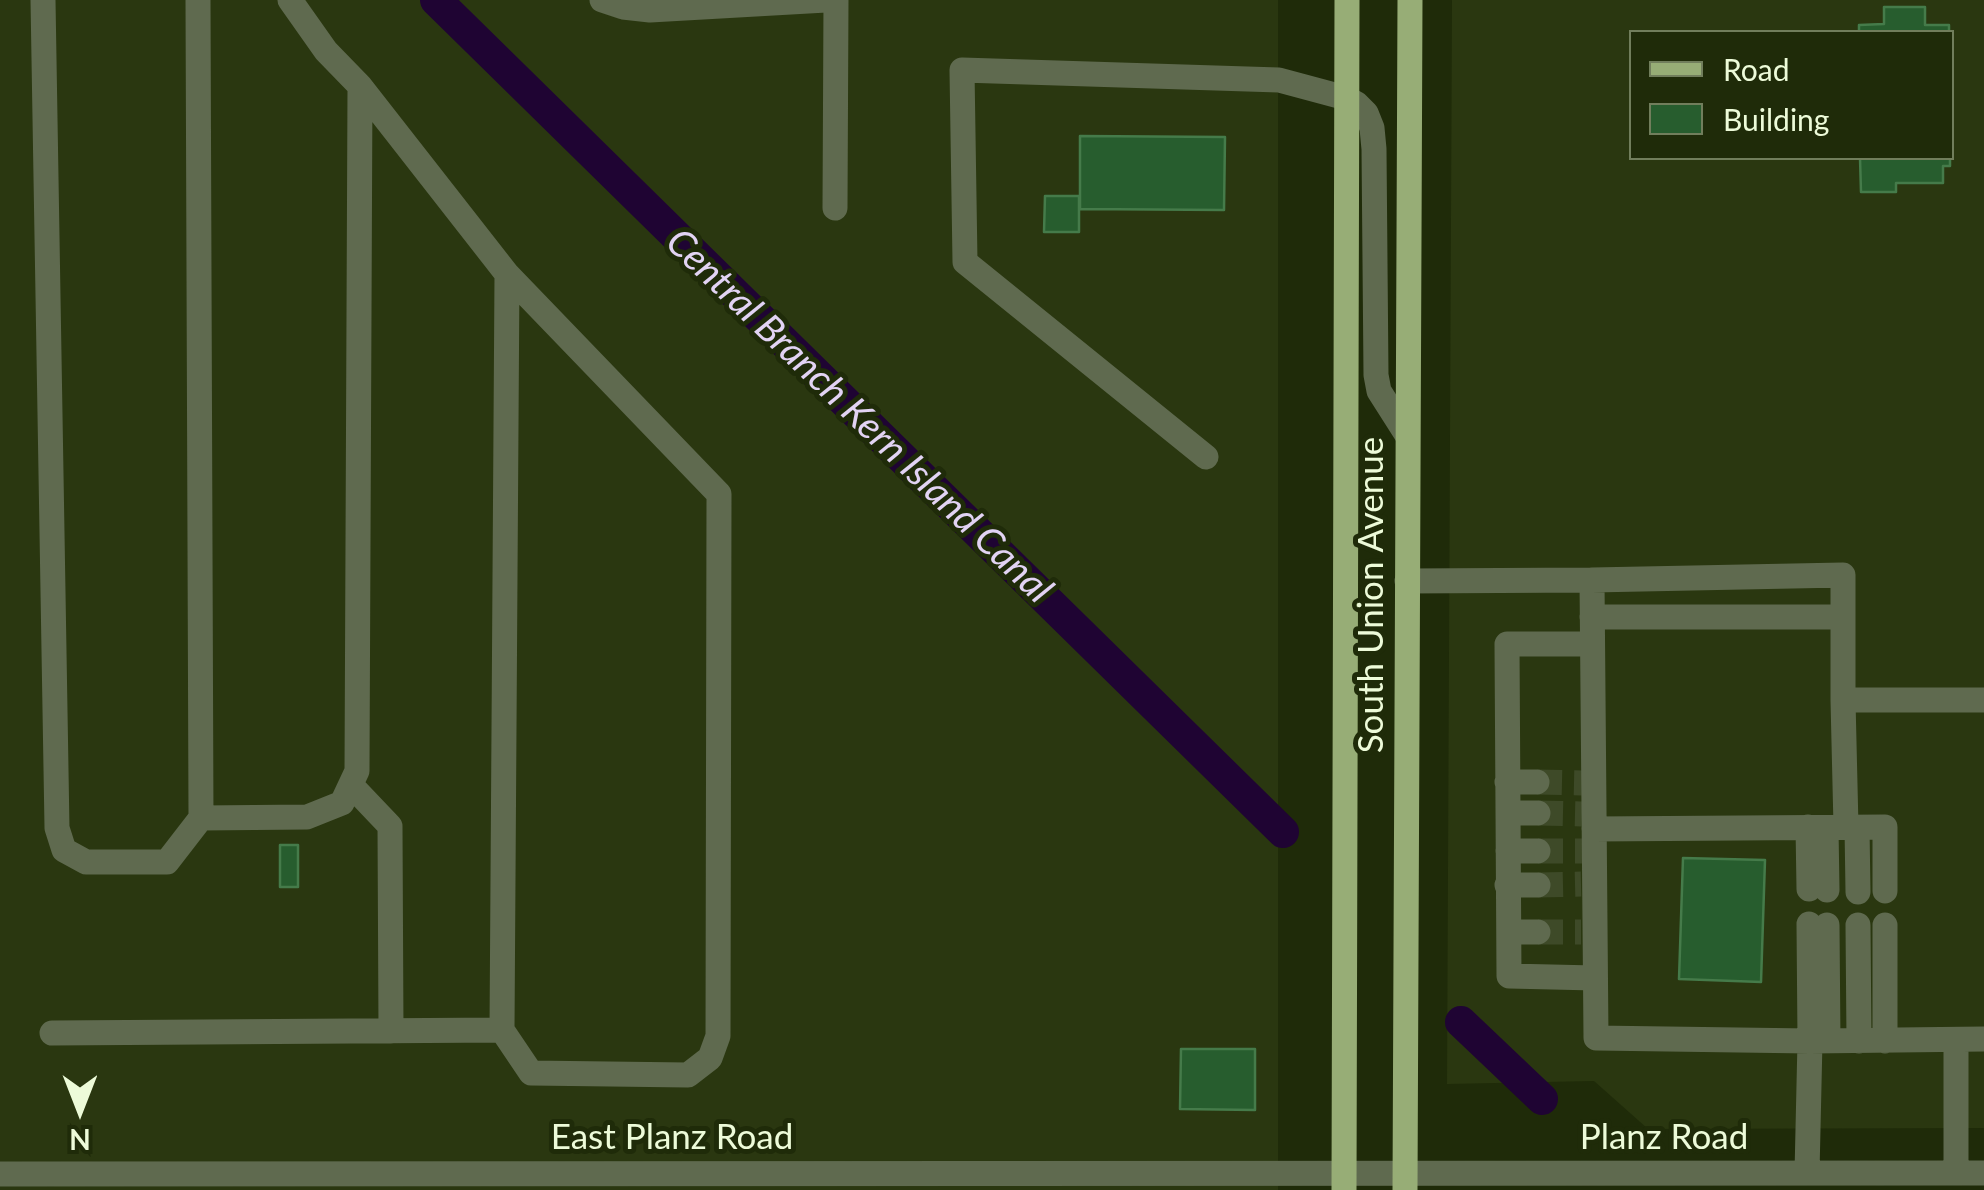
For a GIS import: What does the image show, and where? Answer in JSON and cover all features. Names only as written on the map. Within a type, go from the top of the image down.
[{"type":"main road","name":"South Union Avenue","points":[[1344,1181],[1347,0]]},
{"type":"main road","name":"South Union Avenue","points":[[1404,3],[1408,435],[1405,1181]]},
{"type":"street","points":[[42,0],[57,828],[64,850],[86,862],[168,862],[201,818],[198,0]]},
{"type":"street","points":[[290,0],[326,52],[360,86],[506,274],[718,494],[718,1036],[710,1058],[688,1074],[531,1073],[502,1030],[506,274]]},
{"type":"street","points":[[602,0],[650,10],[826,0]]},
{"type":"street","points":[[835,208],[836,0]]},
{"type":"street","points":[[1206,457],[966,262],[962,70],[1279,80],[1346,98],[1366,113],[1372,128],[1376,375],[1379,391],[1408,435]]},
{"type":"street","points":[[201,818],[307,818],[342,803],[358,771],[360,86]]},
{"type":"street","points":[[1406,582],[1843,575],[1843,700],[1834,828],[1818,890]]},
{"type":"street","points":[[1592,580],[1588,932],[1595,978],[1596,1038],[1819,1042],[1984,1039]]},
{"type":"street","points":[[1592,617],[1842,617]]},
{"type":"street","points":[[1592,644],[1507,644],[1508,885],[1509,976],[1595,978]]},
{"type":"street","points":[[1843,700],[1984,700]]},
{"type":"street","points":[[1508,782],[1537,782]]},
{"type":"street","points":[[351,785],[390,826],[391,1031]]},
{"type":"street","points":[[1508,813],[1538,813]]},
{"type":"street","points":[[1834,828],[1858,892]]},
{"type":"street","points":[[1589,832],[1885,828],[1885,891]]},
{"type":"street","points":[[1508,850],[1538,850]]},
{"type":"street","points":[[1508,885],[1538,885]]},
{"type":"street","points":[[1807,1173],[1819,1042],[1818,924]]},
{"type":"street","points":[[1858,925],[1872,1041]]},
{"type":"street","points":[[1872,1041],[1885,925]]},
{"type":"street","points":[[1509,932],[1538,932]]},
{"type":"street","points":[[52,1033],[502,1030]]},
{"type":"street","points":[[1956,1040],[1956,1173]]},
{"type":"street","name":"Planz Road","points":[[1344,1181],[1984,1173]]},
{"type":"street","name":"East Planz Road","points":[[0,1174],[562,1182],[1344,1181]]},
{"type":"shaded area","points":[[0,0],[1278,0],[1278,1190],[0,1190]]},
{"type":"shaded area","points":[[1452,0],[1984,0],[1984,1128],[1648,1129],[1594,1081],[1447,1084]]},
{"type":"building","points":[[1884,7],[1925,7],[1925,25],[1949,25],[1949,30],[1859,30],[1859,25],[1884,24]]},
{"type":"building","points":[[1080,136],[1225,137],[1224,210],[1080,209]]},
{"type":"building","points":[[1860,160],[1950,160],[1950,166],[1943,166],[1943,183],[1896,183],[1896,192],[1861,192]]},
{"type":"building","points":[[1045,196],[1079,196],[1079,232],[1044,232]]},
{"type":"building","points":[[280,845],[298,845],[298,887],[280,887]]},
{"type":"building","points":[[1683,858],[1765,860],[1761,982],[1679,979]]},
{"type":"building","points":[[1181,1049],[1255,1049],[1255,1110],[1180,1109]]},
{"type":"waterway","name":"Central Branch Kern Island Canal","points":[[436,0],[1283,832]]},
{"type":"waterway","name":"Central Branch Kern Island Canal","points":[[1461,1022],[1542,1099]]},
{"type":"tunnel","points":[[1537,782],[1582,783]]},
{"type":"tunnel","points":[[1538,813],[1582,814]]},
{"type":"tunnel","points":[[1538,851],[1582,851]]},
{"type":"tunnel","points":[[1538,885],[1581,884]]},
{"type":"tunnel","points":[[1538,932],[1581,932]]}]
